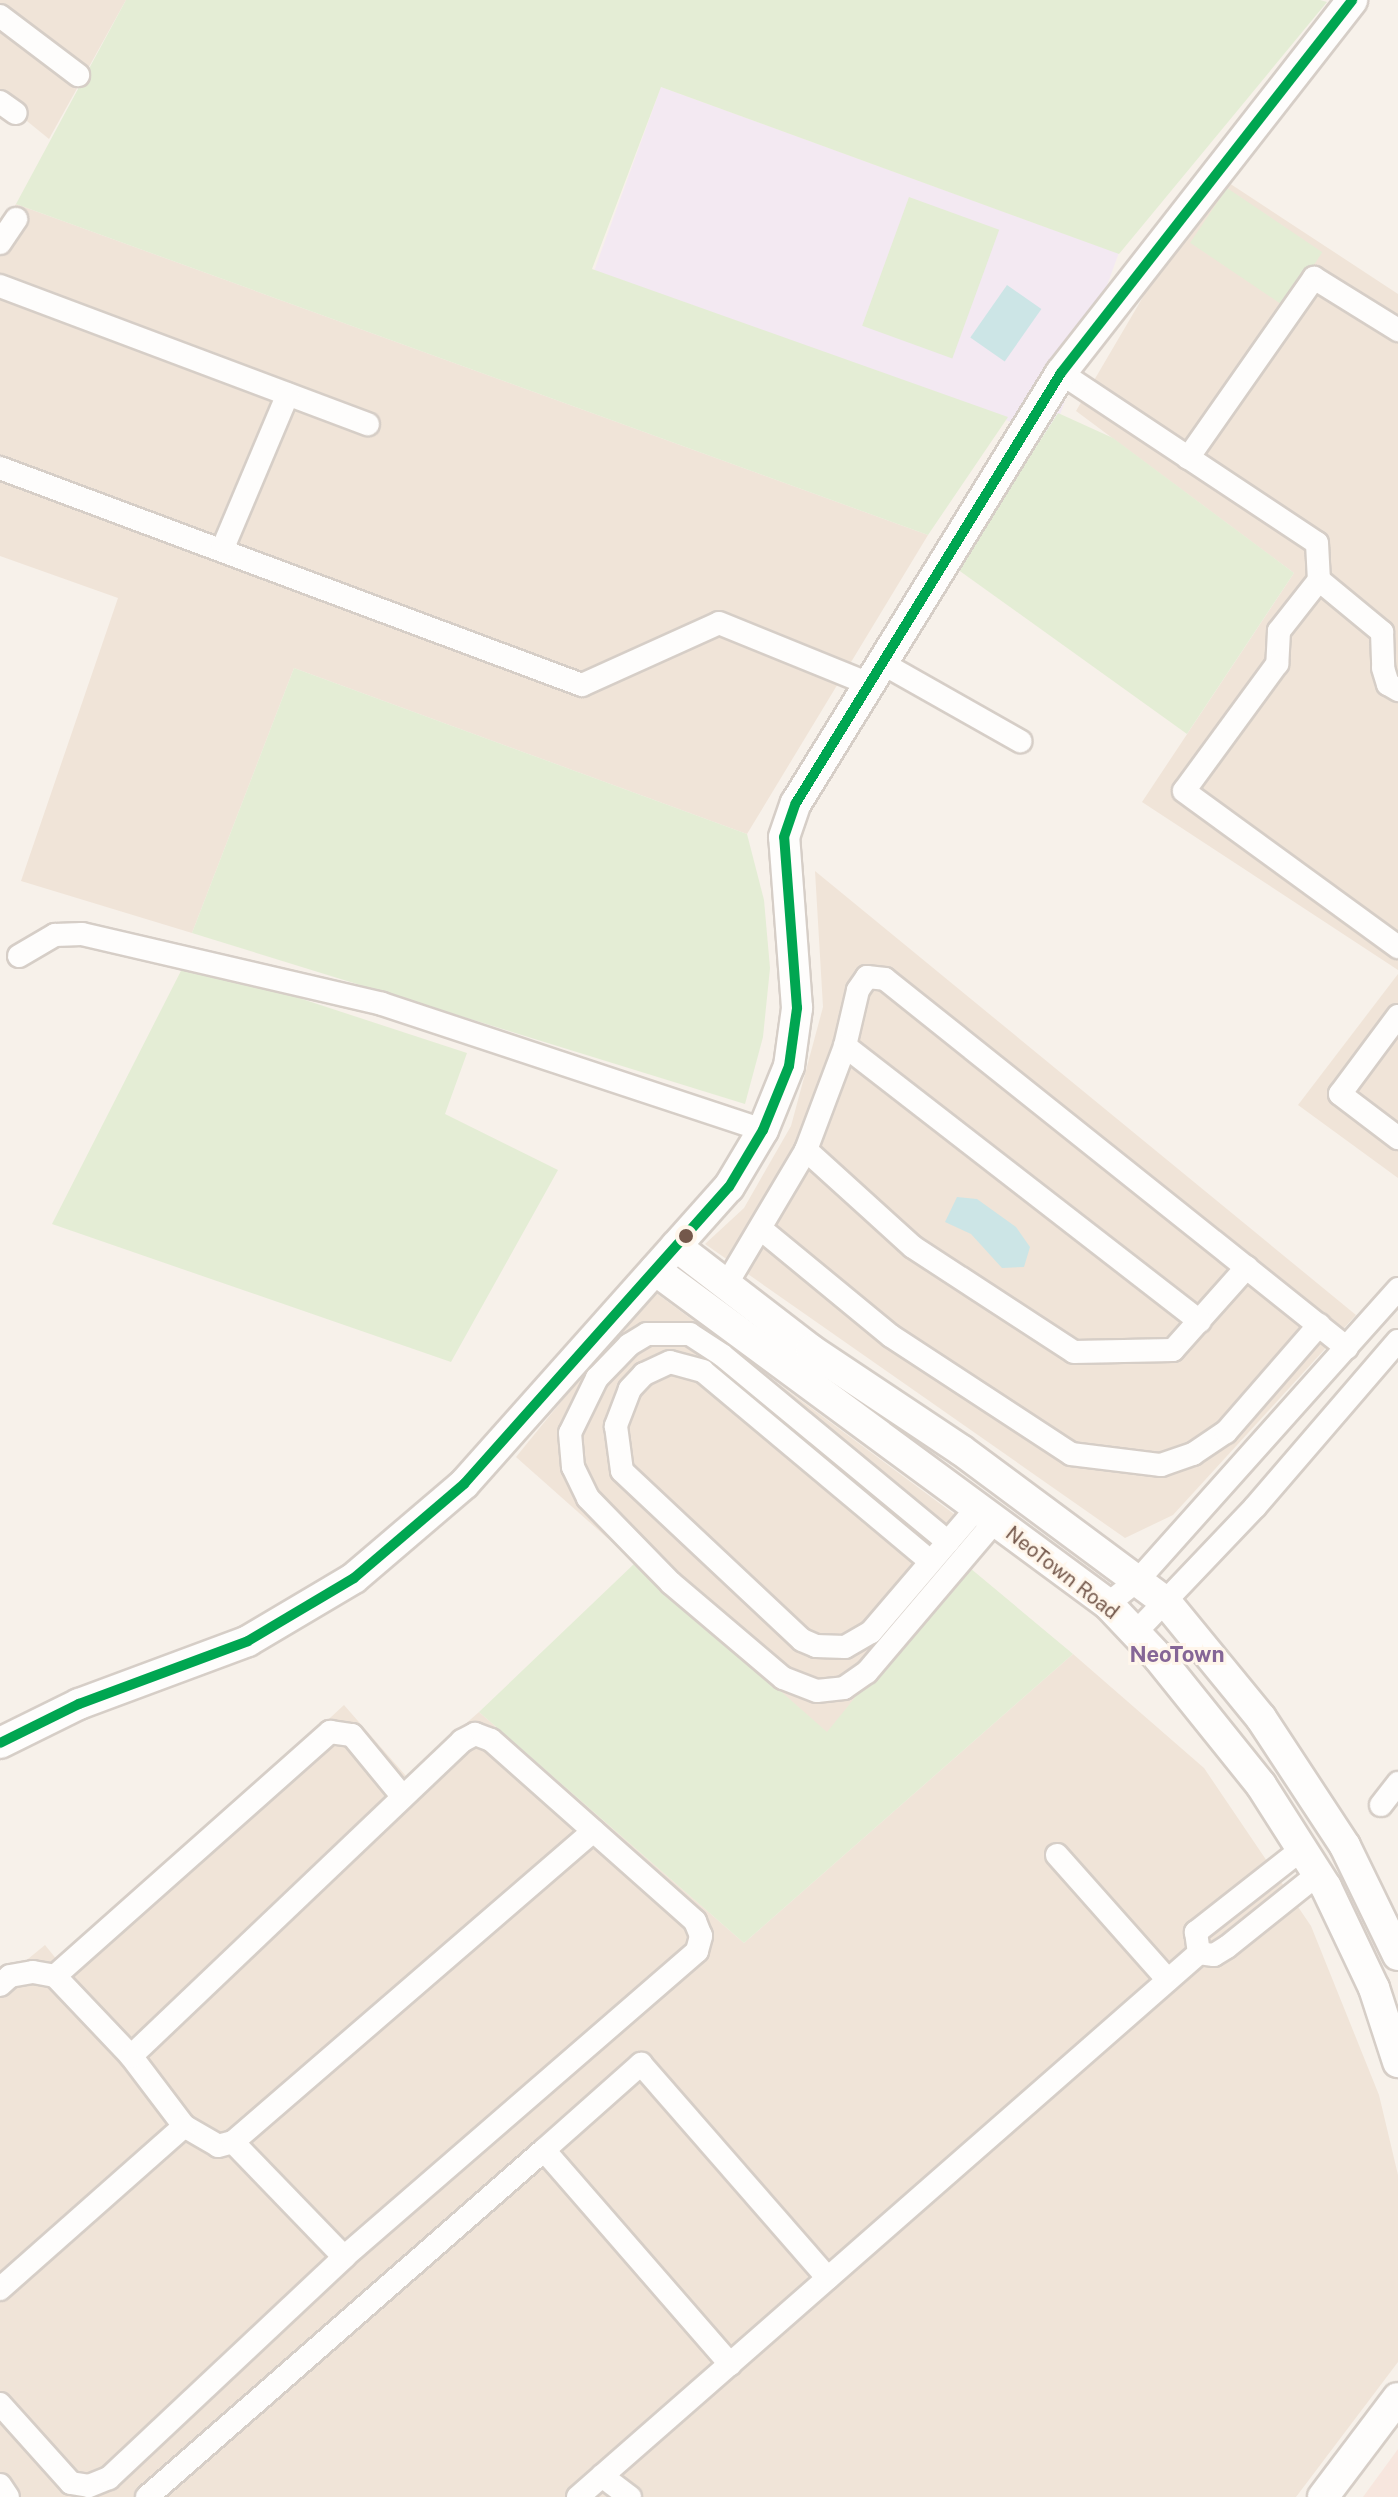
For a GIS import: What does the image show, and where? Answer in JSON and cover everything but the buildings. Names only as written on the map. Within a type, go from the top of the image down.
[{"type":"street","points":[[0,1743],[79,1704],[248,1641],[354,1578],[464,1484],[729,1187],[763,1130],[789,1066],[797,1008],[784,837],[796,803],[1061,373],[1352,0]]},
{"type":"street","points":[[0,16],[78,75]]},
{"type":"street","points":[[0,243],[16,219]]},
{"type":"street","points":[[1188,458],[1314,278],[1398,330]]},
{"type":"street","points":[[0,286],[368,424]]},
{"type":"street","points":[[1061,373],[1317,543],[1319,580],[1279,631],[1277,664],[1184,791],[1398,947]]},
{"type":"street","points":[[222,550],[288,394]]},
{"type":"street","points":[[0,468],[582,685],[719,623],[876,674],[1020,741]]},
{"type":"street","points":[[1319,580],[1390,628],[1383,668],[1388,684],[1398,690]]},
{"type":"street","points":[[19,956],[55,935],[82,934],[382,1004],[763,1130]]},
{"type":"street","points":[[725,1273],[761,1229],[806,1150],[845,1046],[858,990],[867,977],[885,979],[1347,1348]]},
{"type":"street","points":[[1398,1016],[1340,1094],[1398,1138]]},
{"type":"street","points":[[845,1046],[1200,1321]]},
{"type":"street","points":[[806,1150],[913,1247],[1074,1352],[1173,1350],[1247,1267]]},
{"type":"street","points":[[761,1229],[891,1336],[1071,1454],[1161,1465],[1193,1454],[1226,1432],[1323,1328]]},
{"type":"street","name":"NeoTown Road","points":[[676,1246],[725,1273],[1166,1602],[1261,1718],[1345,1846],[1398,1955]]},
{"type":"street","name":"NeoTown Road","points":[[655,1270],[1108,1604],[1261,1785],[1310,1861],[1374,1988],[1398,2062]]},
{"type":"street","points":[[1108,1604],[1139,1579],[1398,1289]]},
{"type":"street","points":[[948,1542],[722,1355],[690,1334],[658,1332],[629,1345],[597,1378],[570,1433],[573,1467],[588,1498],[671,1583],[727,1631],[783,1678],[817,1691],[844,1688],[867,1672],[986,1514]]},
{"type":"street","points":[[1135,1633],[1398,1341]]},
{"type":"street","points":[[930,1561],[703,1371],[670,1362],[644,1374],[630,1389],[616,1426],[622,1471],[802,1640],[832,1648],[859,1641],[948,1542],[986,1514]]},
{"type":"street","points":[[55,1976],[330,1732],[352,1735],[403,1797]]},
{"type":"street","points":[[0,2404],[71,2483],[84,2492],[109,2478],[344,2257],[697,1951],[701,1936],[695,1921],[491,1740],[475,1734],[462,1741],[131,2056]]},
{"type":"street","points":[[1381,1805],[1398,1783]]},
{"type":"street","points":[[0,1985],[10,1976],[33,1972],[55,1976],[131,2056],[184,2126],[218,2146],[233,2142],[593,1831]]},
{"type":"street","points":[[1057,1855],[1168,1980]]},
{"type":"street","points":[[578,2497],[1199,1953],[1214,1955],[1227,1947],[1310,1861]]},
{"type":"street","points":[[1199,1953],[1196,1932],[1310,1861]]},
{"type":"street","points":[[147,2497],[641,2064],[828,2278]]},
{"type":"street","points":[[0,2289],[184,2126]]},
{"type":"street","points":[[233,2142],[344,2257]]},
{"type":"street","points":[[544,2150],[730,2364]]},
{"type":"street","points":[[1323,2497],[1398,2398]]},
{"type":"street","points":[[602,2476],[630,2497]]},
{"type":"street","points":[[0,2485],[8,2497]]},
{"type":"shaded area","points":[[0,0],[126,0],[49,139],[0,99]]},
{"type":"shaded area","points":[[661,87],[1119,254],[1052,437],[594,270]]},
{"type":"shaded area","points":[[1226,181],[1398,294],[1398,970],[1142,802],[1294,573],[1076,411],[1150,285]]},
{"type":"shaded area","points":[[16,204],[928,535],[747,834],[294,668],[192,933],[21,881],[118,598],[0,556],[0,228]]},
{"type":"shaded area","points":[[815,871],[1356,1315],[1173,1515],[1125,1538],[705,1244],[744,1208],[791,1126],[823,1007]]},
{"type":"shaded area","points":[[1398,974],[1398,1178],[1298,1105]]},
{"type":"shaded area","points":[[652,1290],[985,1537],[827,1733],[516,1457]]},
{"type":"shaded area","points":[[1073,1654],[1204,1768],[1311,1926],[1379,2095],[1398,2175],[1398,2362],[1296,2497],[0,2497],[0,1982],[45,1945],[62,1966],[344,1705],[406,1776],[479,1712],[744,1943]]},
{"type":"shaded area","points":[[1398,2449],[1398,2497],[1363,2497]]},
{"type":"green space","points":[[126,0],[1327,2],[1119,254],[661,87],[592,269],[1008,417],[928,535],[16,204]]},
{"type":"green space","points":[[1227,188],[1322,252],[1285,307],[1190,243]]},
{"type":"green space","points":[[909,197],[999,230],[952,359],[862,326]]},
{"type":"green space","points":[[1058,413],[1113,438],[1294,573],[1187,734],[957,569]]},
{"type":"green space","points":[[294,668],[747,834],[764,900],[770,968],[763,1037],[745,1104],[192,933]]},
{"type":"green space","points":[[186,961],[467,1053],[445,1114],[558,1170],[451,1362],[52,1224]]},
{"type":"green space","points":[[635,1563],[827,1732],[964,1563],[1073,1654],[744,1943],[479,1712]]},
{"type":"water","points":[[1007,285],[1041,309],[1005,362],[970,337]]},
{"type":"water","points":[[957,1197],[977,1199],[1016,1227],[1030,1247],[1024,1267],[1002,1268],[971,1234],[945,1222]]},
{"type":"transit line","points":[[0,1743],[79,1704],[248,1641],[354,1578],[464,1484],[729,1187],[763,1130],[789,1066],[797,1008],[784,837],[796,803],[1061,373],[1352,0]]},
{"type":"district","name":"NeoTown","points":[[1177,1655]]}]
